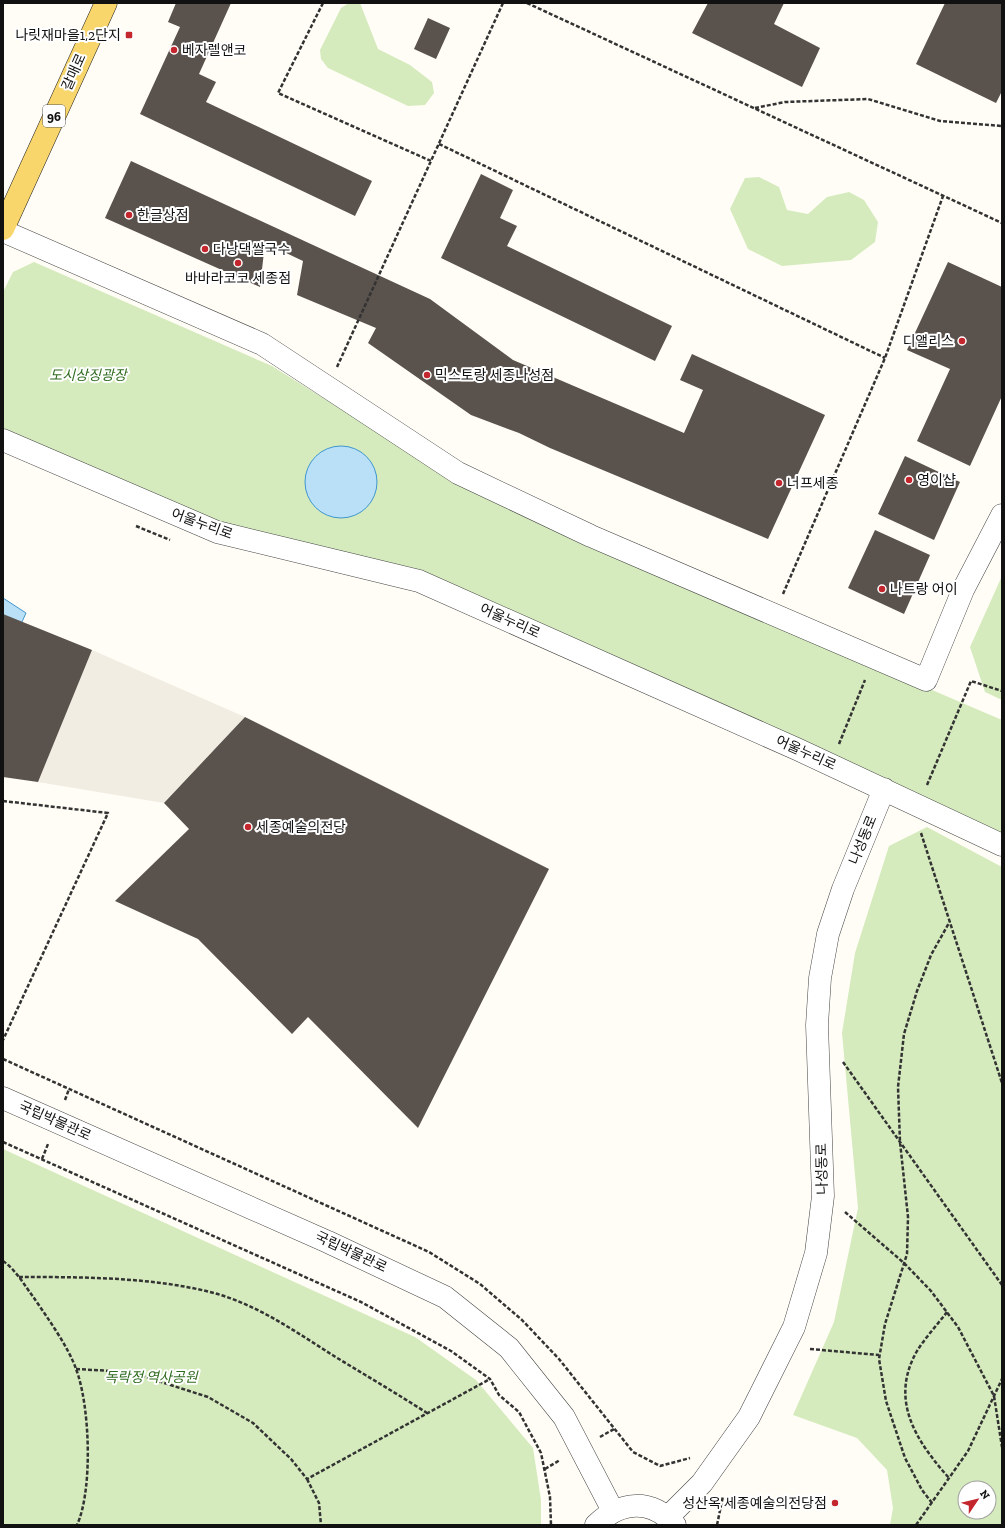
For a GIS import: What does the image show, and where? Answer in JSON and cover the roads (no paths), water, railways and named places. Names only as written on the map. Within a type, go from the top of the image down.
[{"type":"main road","name":"갈매로","points":[[3,230],[106,3]]},
{"type":"street","points":[[3,230],[262,344],[458,473],[591,536],[926,680],[962,590],[1002,515]]},
{"type":"street","name":"어울누리로","points":[[3,440],[217,532],[419,581],[884,789],[1002,845]]},
{"type":"street","name":"나성동로","points":[[672,1521],[702,1483],[749,1417],[794,1327],[816,1253],[823,1196],[818,1026],[820,978],[828,934],[841,897],[884,789]]},
{"type":"street","name":"국립박물관로","points":[[3,1098],[328,1242],[445,1297],[510,1348],[564,1417],[613,1511]]},
{"type":"street","points":[[596,1525],[606,1515],[621,1507],[637,1505],[654,1508],[672,1521]]},
{"type":"water","points":[[341,446],[361,452],[371,462],[377,482],[371,502],[361,512],[341,518],[321,512],[311,502],[305,482],[311,462],[321,452]]},
{"type":"water","points":[[3,598],[26,613],[3,664]]},
{"type":"place","name":"나릿재마을1,2단지","points":[[129,35]]},
{"type":"place","name":"베자렐앤코","points":[[174,50]]},
{"type":"place","name":"한글상점","points":[[129,215]]},
{"type":"place","name":"다낭댁쌀국수","points":[[205,249]]},
{"type":"place","name":"바바라코코 세종점","points":[[238,263]]},
{"type":"place","name":"디앨리스","points":[[962,341]]},
{"type":"place","name":"믹스토랑 세종나성점","points":[[427,375]]},
{"type":"place","name":"영이샵","points":[[909,480]]},
{"type":"place","name":"너프세종","points":[[779,483]]},
{"type":"place","name":"나트랑 어이","points":[[882,589]]},
{"type":"place","name":"세종예술의전당","points":[[248,827]]},
{"type":"place","name":"성산옥 세종예술의전당점","points":[[835,1503]]},
{"type":"park label","name":"도시상징광장","points":[[88,375]]},
{"type":"park label","name":"독락정 역사공원","points":[[151,1377]]}]
